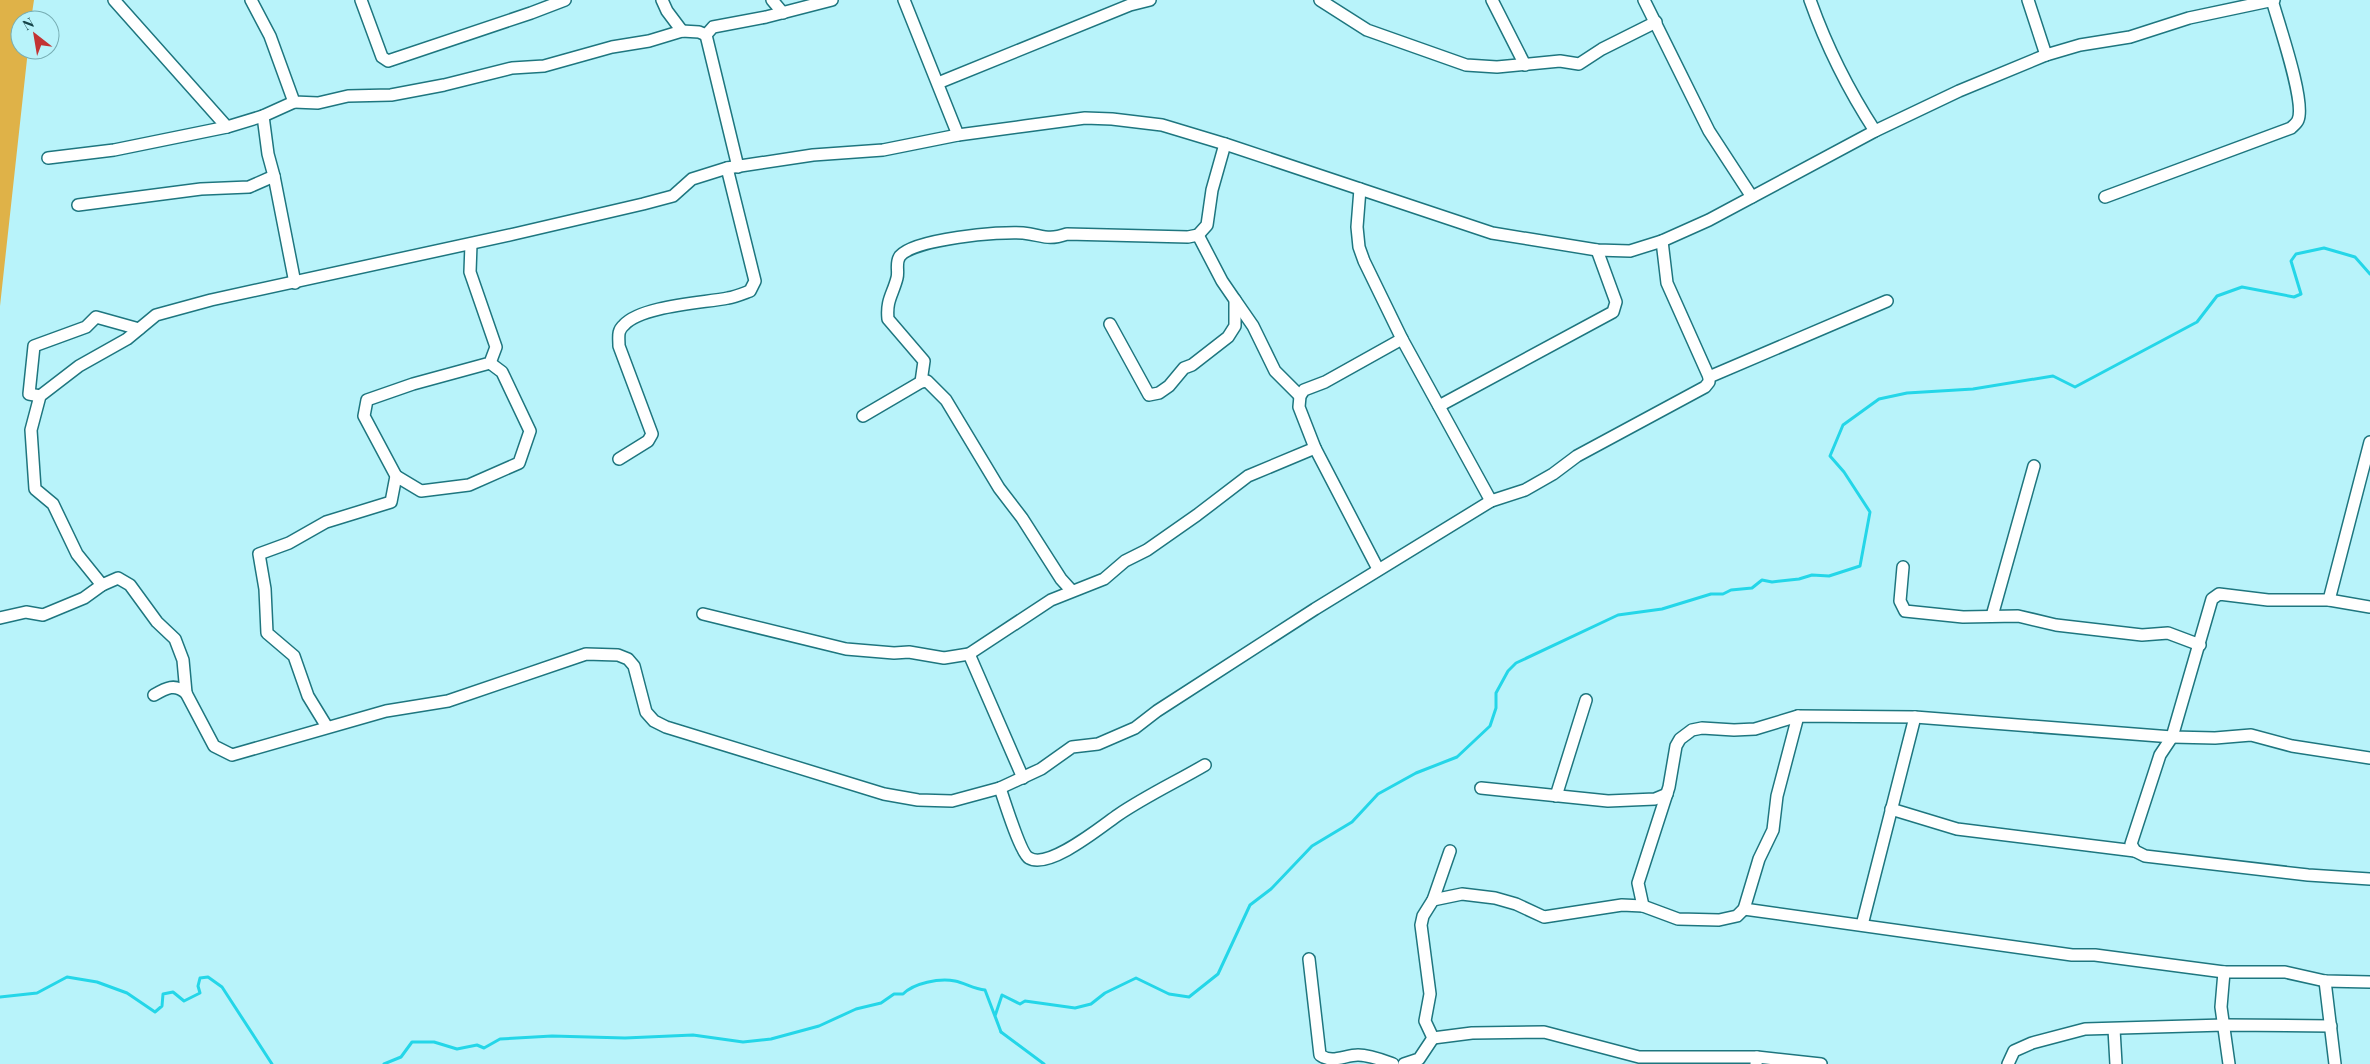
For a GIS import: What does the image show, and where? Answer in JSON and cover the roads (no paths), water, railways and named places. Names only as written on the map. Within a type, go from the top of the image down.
[{"type":"street","points":[[114,0],[227,127]]},
{"type":"street","points":[[251,0],[270,36],[294,102]]},
{"type":"street","points":[[361,0],[382,57],[388,61],[565,0]]},
{"type":"street","points":[[662,0],[667,12],[682,31]]},
{"type":"street","points":[[772,0],[783,13]]},
{"type":"street","points":[[706,35],[713,27],[783,13],[832,0]]},
{"type":"street","points":[[904,0],[958,135]]},
{"type":"street","points":[[938,83],[1130,5],[1150,0]]},
{"type":"street","points":[[1320,0],[1367,30],[1466,65],[1497,67],[1560,61],[1573,64],[1585,62],[1602,49],[1656,22]]},
{"type":"street","points":[[1492,0],[1525,64]]},
{"type":"street","points":[[1644,0],[1709,131],[1752,196]]},
{"type":"street","points":[[1810,0],[1826,44],[1842,78],[1875,131]]},
{"type":"street","points":[[2028,0],[2046,55]]},
{"type":"street","points":[[102,584],[77,554],[52,504],[35,489],[31,430],[40,396],[79,366],[127,339],[156,315],[211,300],[471,244],[673,196],[692,178],[732,168],[813,155],[883,150],[958,135],[1094,119],[1162,125],[1225,144],[1492,233],[1597,250],[1630,251],[1662,242],[1709,220],[1875,131],[1959,91],[2046,55],[2080,45],[2130,38],[2189,18],[2273,0],[2294,77],[2300,110],[2298,121],[2290,128],[2105,197]]},
{"type":"street","points":[[48,158],[114,150],[227,127],[263,116],[294,102],[318,103],[348,96],[391,95],[512,68],[544,66],[612,47],[649,41],[682,31],[700,32],[706,35]]},
{"type":"street","points":[[619,459],[648,441],[652,434],[619,346],[618,332],[625,323],[644,314],[679,305],[730,298],[750,291],[756,281],[706,35]]},
{"type":"street","points":[[263,116],[268,154],[296,283]]},
{"type":"street","points":[[921,382],[925,367],[924,361],[888,319],[889,294],[897,278],[897,261],[905,252],[916,247],[946,240],[990,234],[1023,233],[1053,239],[1068,234],[1188,237],[1198,235],[1207,226],[1212,190],[1225,144]]},
{"type":"street","points":[[78,205],[201,189],[249,187],[274,176]]},
{"type":"street","points":[[1360,189],[1357,227],[1359,247],[1367,270],[1491,501]]},
{"type":"street","points":[[1198,235],[1235,300],[1253,326],[1275,371],[1300,396]]},
{"type":"street","points":[[0,618],[26,612],[43,615],[84,598],[102,584],[118,578],[130,585],[157,622],[175,639],[183,660],[186,693],[214,746],[232,755],[386,711],[448,701],[586,654],[618,655],[628,659],[634,666],[646,712],[654,721],[666,727],[884,794],[918,800],[952,801],[1000,788],[1023,778],[1041,769],[1072,747],[1098,744],[1136,728],[1157,711],[1378,570],[1491,501],[1525,490],[1553,474],[1577,456],[1705,387],[1709,382],[1709,377],[1675,305],[1667,283],[1662,242]]},
{"type":"street","points":[[471,244],[470,272],[496,346],[490,363]]},
{"type":"street","points":[[1439,406],[1613,312],[1616,302],[1597,250]]},
{"type":"street","points":[[1110,324],[1149,395],[1159,393],[1184,368],[1192,365],[1228,337],[1235,326],[1235,300]]},
{"type":"street","points":[[1709,377],[1887,301]]},
{"type":"street","points":[[40,396],[28,394],[34,346],[86,327],[96,317],[139,329]]},
{"type":"street","points":[[1378,570],[1315,448],[1299,407],[1300,396],[1304,390],[1326,382],[1402,338]]},
{"type":"street","points":[[490,363],[502,372],[530,431],[519,462],[469,485],[421,491],[396,476],[364,416],[367,400],[413,384],[490,363]]},
{"type":"street","points":[[863,416],[921,382],[927,381],[934,386],[946,400],[999,488],[1022,518],[1061,579],[1071,590]]},
{"type":"street","points":[[2329,600],[2370,442]]},
{"type":"street","points":[[704,614],[846,649],[894,653],[909,652],[944,658],[969,654],[1051,600],[1071,590],[1104,578],[1197,515],[1248,476],[1315,448]]},
{"type":"street","points":[[1992,616],[2034,466]]},
{"type":"street","points":[[326,727],[308,696],[294,656],[267,633],[265,589],[259,554],[289,543],[326,522],[391,502],[396,476]]},
{"type":"street","points":[[1903,567],[1900,601],[1905,611],[1963,617],[2018,616],[2056,624],[2142,635],[2168,633],[2200,645]]},
{"type":"street","points":[[2135,851],[2131,844],[2160,755],[2172,737],[2212,599],[2220,594],[2268,600],[2329,600],[2370,607]]},
{"type":"street","points":[[969,654],[1023,778]]},
{"type":"street","points":[[154,695],[166,688],[175,686],[186,693]]},
{"type":"street","points":[[1556,796],[1586,700]]},
{"type":"street","points":[[1643,906],[1638,883],[1667,794],[1676,746],[1685,734],[1702,728],[1734,730],[1755,728],[1798,716],[1914,717],[2172,737],[2258,735],[2292,746],[2370,758]]},
{"type":"street","points":[[1432,900],[1462,894],[1495,898],[1516,904],[1544,917],[1622,905],[1643,906],[1678,919],[1732,918],[1744,909],[1759,859],[1773,830],[1777,796],[1798,716]]},
{"type":"street","points":[[1862,925],[1914,717]]},
{"type":"street","points":[[1000,788],[1024,854],[1034,860],[1042,860],[1069,848],[1097,832],[1118,815],[1205,765]]},
{"type":"street","points":[[1481,788],[1526,791],[1608,801],[1655,799],[1667,794]]},
{"type":"street","points":[[1892,809],[1956,829],[2135,851],[2145,856],[2298,874],[2370,879]]},
{"type":"street","points":[[1434,1038],[1425,1021],[1430,994],[1422,916],[1432,900],[1450,851]]},
{"type":"street","points":[[1744,909],[2072,955],[2094,955],[2224,972],[2286,972],[2325,981],[2370,982]]},
{"type":"street","points":[[1309,959],[1320,1054],[1332,1060],[1358,1055],[1393,1064]]},
{"type":"street","points":[[2224,972],[2221,1007],[2229,1064]]},
{"type":"street","points":[[2325,981],[2336,1064]]},
{"type":"street","points":[[2006,1064],[2014,1051],[2032,1042],[2085,1029],[2224,1025],[2331,1026]]},
{"type":"street","points":[[2114,1029],[2116,1064]]},
{"type":"street","points":[[1404,1064],[1418,1059],[1434,1038],[1472,1034],[1544,1032],[1639,1057],[1644,1060],[1757,1060],[1821,1064]]},
{"type":"waterway","points":[[384,1064],[401,1057],[412,1042],[434,1042],[457,1049],[477,1045],[484,1048],[500,1039],[552,1036],[625,1038],[693,1035],[743,1042],[771,1039],[819,1026],[856,1009],[881,1003],[894,994],[903,994],[920,984],[942,980],[955,981],[985,990],[1001,1032],[995,1016],[1002,995],[1020,1004],[1025,1001],[1075,1008],[1091,1004],[1105,993],[1136,978],[1169,994],[1189,997],[1218,974],[1250,905],[1271,889],[1312,846],[1352,822],[1378,794],[1416,773],[1457,757],[1490,726],[1496,708],[1496,693],[1508,671],[1516,663],[1618,615],[1662,609],[1711,594],[1723,594],[1731,590],[1752,588],[1762,580],[1772,582],[1799,579],[1812,575],[1829,576],[1860,566],[1870,512],[1844,472],[1830,456],[1843,425],[1879,399],[1907,393],[1973,389],[2053,376],[2075,387],[2197,322],[2217,296],[2242,287],[2294,297],[2301,294],[2291,261],[2296,254],[2324,248],[2355,257],[2370,274]]},
{"type":"waterway","points":[[0,997],[37,993],[67,977],[97,982],[127,993],[155,1012],[162,1006],[163,994],[173,992],[184,1001],[200,993],[198,986],[200,978],[208,977],[222,987],[272,1064]]},
{"type":"waterway","points":[[1001,1032],[1044,1064]]}]
